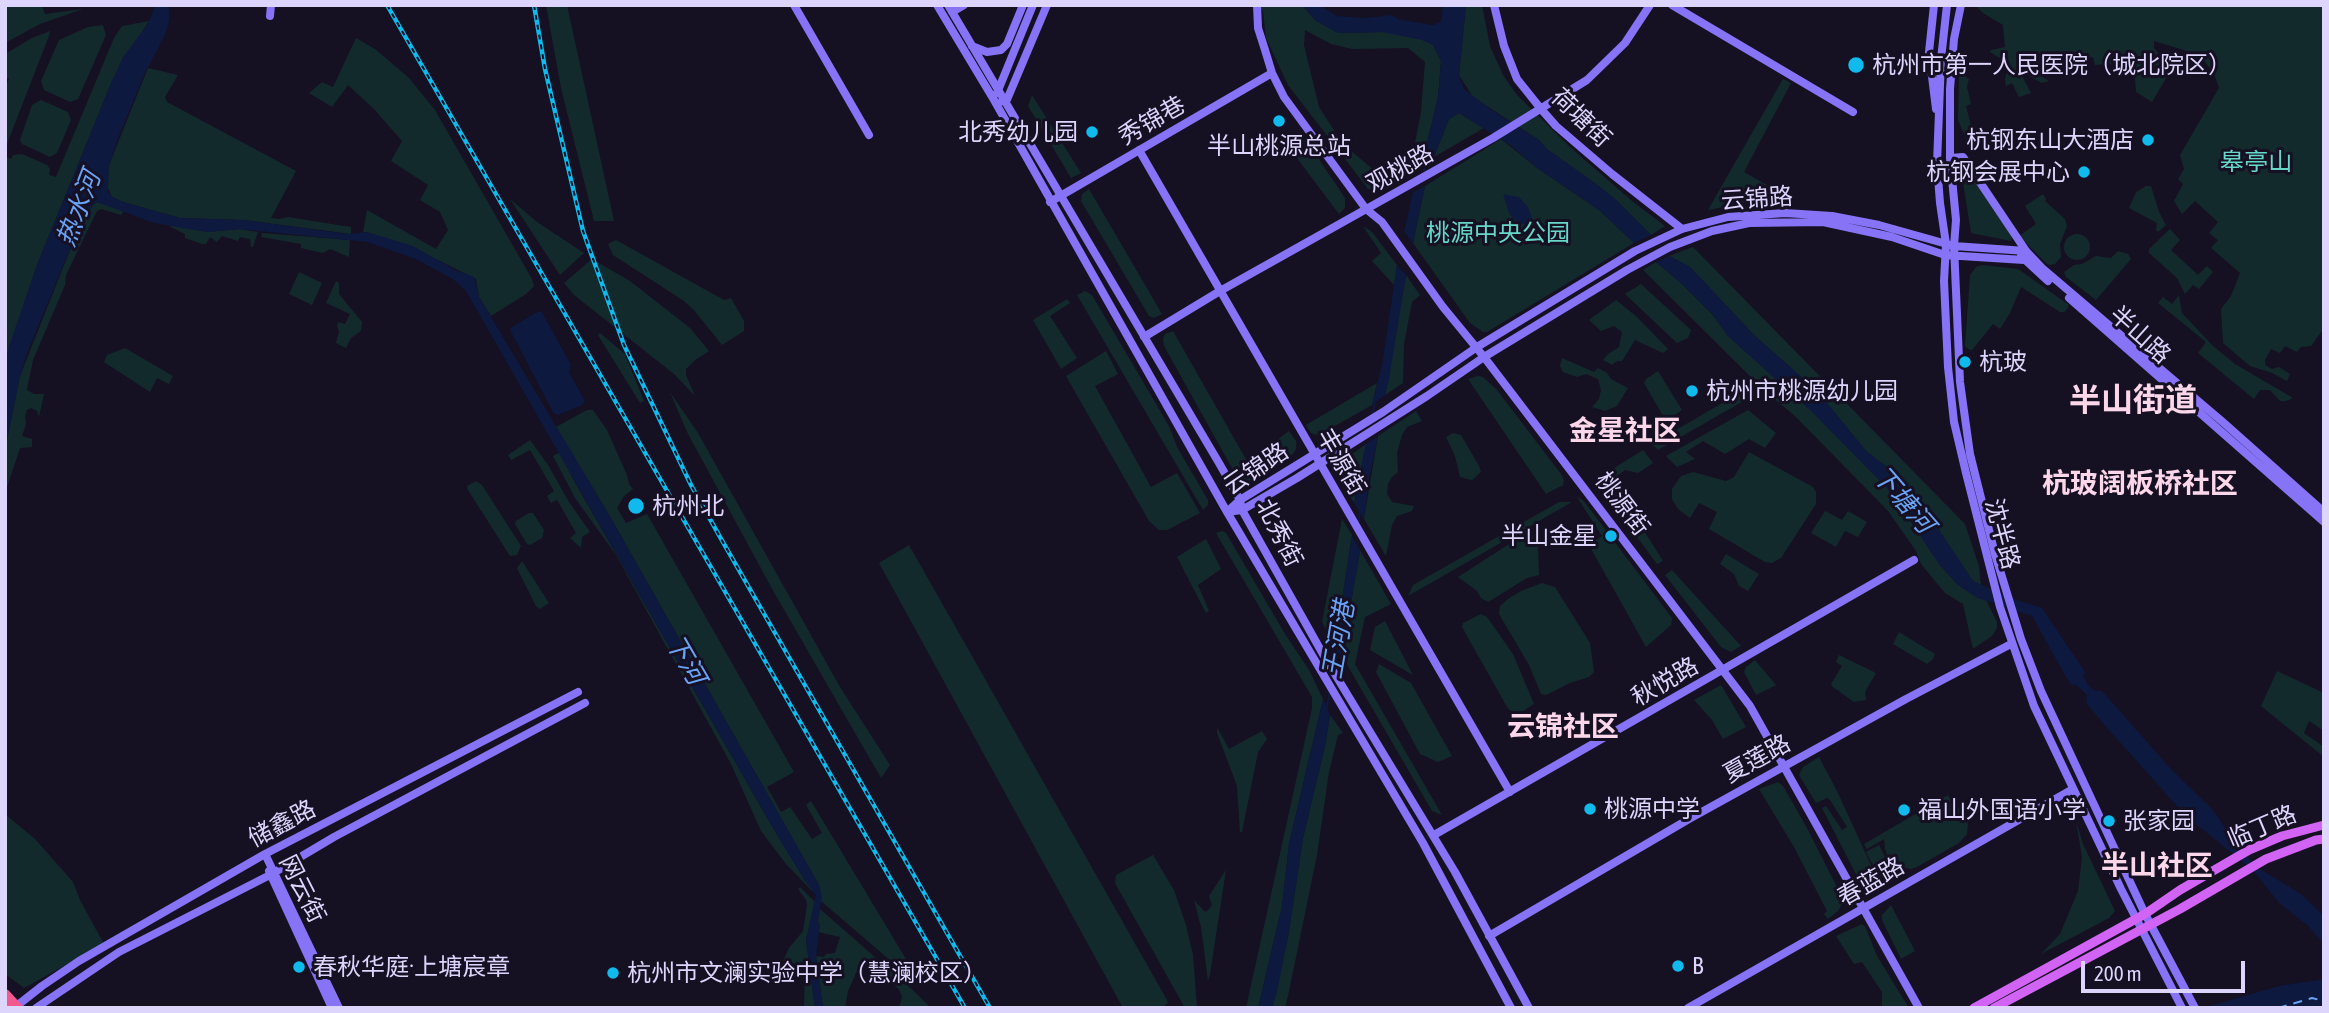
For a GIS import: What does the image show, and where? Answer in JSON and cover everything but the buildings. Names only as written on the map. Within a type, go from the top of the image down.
[{"type":"highway","points":[[5,993],[16,1007]]},
{"type":"highway","points":[[5,1003],[16,1007]]},
{"type":"main road","points":[[270,16],[271,5]]},
{"type":"main road","points":[[794,5],[869,135]]},
{"type":"main road","name":"北秀街","points":[[937,5],[1227,512],[1423,843],[1510,1008]]},
{"type":"main road","points":[[950,9],[964,5]]},
{"type":"main road","points":[[972,46],[987,52],[1002,50],[1023,5]]},
{"type":"main road","points":[[1033,5],[993,100],[1006,102],[1047,5]]},
{"type":"main road","name":"桃源街","points":[[1256,5],[1258,28],[1272,73],[1299,120],[1366,209],[1382,222],[1443,307],[1485,357],[1750,706],[1919,1008]]},
{"type":"main road","name":"荷塘街","points":[[1494,5],[1504,46],[1517,79],[1541,109],[1556,126],[1612,174],[1682,229]]},
{"type":"main road","name":"观桃路","points":[[1144,337],[1220,291],[1493,138],[1587,80],[1625,43],[1650,5]]},
{"type":"main road","points":[[1672,5],[1853,113]]},
{"type":"main road","points":[[1934,5],[1929,52],[1938,132]]},
{"type":"main road","points":[[1938,132],[1942,40],[1947,5]]},
{"type":"main road","points":[[1951,158],[1950,89],[1954,39],[1961,5]]},
{"type":"main road","name":"北秀街","points":[[950,9],[1240,500],[1242,510],[1329,663],[1434,835],[1529,1008]]},
{"type":"main road","name":"秀锦巷","points":[[1050,202],[1272,73]]},
{"type":"main road","name":"沈半路","points":[[1938,132],[1940,203],[1950,250],[1960,382],[1968,445],[1995,554],[2026,652],[2053,720],[2145,914],[2195,1008]]},
{"type":"main road","name":"丰源街","points":[[1139,150],[1510,792]]},
{"type":"main road","name":"半山路","points":[[1951,158],[1963,157],[2024,254],[2324,522]]},
{"type":"main road","name":"沈半路","points":[[1951,158],[1956,220],[1950,250],[1948,368],[1954,422],[2000,607],[2034,706],[2135,919],[2182,1008]]},
{"type":"main road","name":"云锦路","points":[[1227,512],[1240,500],[1383,412],[1477,347],[1641,249],[1682,229],[1728,216],[1785,213],[1832,216],[1856,220],[1950,250]]},
{"type":"main road","name":"云锦路","points":[[1227,512],[1242,510],[1382,426],[1485,357],[1650,257],[1712,231],[1749,223],[1824,222],[1950,250]]},
{"type":"main road","points":[[1950,250],[2024,254]]},
{"type":"main road","name":"半山路","points":[[2024,254],[2324,512]]},
{"type":"main road","name":"秋悦路","points":[[1434,835],[1914,560]]},
{"type":"main road","name":"夏莲路","points":[[1489,936],[1899,702],[2011,644]]},
{"type":"main road","name":"储鑫路","points":[[16,1007],[79,961],[265,854],[578,692]]},
{"type":"main road","name":"储鑫路","points":[[36,1008],[119,952],[272,873],[584,703]]},
{"type":"main road","name":"春蓝路","points":[[1688,1008],[2073,789]]},
{"type":"main road","name":"临丁路","points":[[2145,914],[2249,850],[2281,836],[2324,825]]},
{"type":"main road","name":"临丁路","points":[[2151,924],[2266,859],[2324,839]]},
{"type":"main road","name":"网云街","points":[[265,854],[332,1008]]},
{"type":"main road","name":"网云街","points":[[272,873],[339,1008]]},
{"type":"main road","points":[[1974,1008],[2145,914]]},
{"type":"main road","points":[[1994,1008],[2151,924]]},
{"type":"green space","points":[[5,5],[42,5],[45,14],[83,9],[40,24],[5,43]]},
{"type":"green space","points":[[546,5],[567,5],[614,221],[594,221],[561,88]]},
{"type":"green space","points":[[1253,5],[1302,5],[1315,20],[1338,33],[1382,32],[1392,24],[1433,45],[1441,61],[1438,97],[1422,164],[1410,168],[1421,112],[1425,62],[1408,48],[1352,49],[1331,44],[1305,30],[1304,45],[1319,107],[1343,144],[1389,183],[1377,190],[1368,189],[1288,85],[1266,38],[1263,11]]},
{"type":"green space","points":[[1466,5],[1482,5],[1490,46],[1503,75],[1517,95],[1570,147],[1665,226],[1651,235],[1596,184],[1547,149],[1539,140],[1473,97],[1459,75]]},
{"type":"green space","name":"皋亭山","points":[[1975,5],[2324,5],[2324,328],[2311,346],[2301,347],[2297,352],[2285,346],[2280,353],[2271,349],[2265,365],[2272,369],[2279,367],[2290,374],[2287,381],[2250,366],[2223,343],[2221,309],[2231,296],[2240,273],[2211,248],[2218,240],[2209,233],[2218,222],[2195,201],[2182,214],[2174,201],[2183,184],[2178,179],[2184,169],[2180,155],[2219,88],[2214,74],[2200,55],[2154,41],[2154,48],[2161,56],[2175,63],[2152,102],[2136,92],[2134,65],[2117,68],[2116,63],[2095,65],[2093,57],[2040,67],[2039,75],[2049,81],[2042,83],[2025,74],[2023,78],[2031,93],[2019,97],[2012,83],[2006,86],[2009,64],[1990,52],[2005,47],[2003,25]]},
{"type":"green space","points":[[149,21],[112,81],[37,265],[5,362],[5,156],[11,159],[13,155],[22,154],[47,165],[50,169],[49,175],[56,177],[114,38],[122,26]]},
{"type":"green space","points":[[103,25],[106,35],[78,99],[70,102],[44,90],[41,81],[59,40],[88,27]]},
{"type":"green space","points":[[50,31],[5,149],[5,89],[9,79],[5,77],[5,54]]},
{"type":"green space","points":[[356,38],[375,49],[409,78],[435,110],[532,279],[534,286],[526,294],[491,316],[479,297],[476,279],[440,261],[363,232],[367,210],[436,249],[448,230],[440,212],[420,200],[428,185],[391,161],[402,141],[374,109],[348,85],[332,107],[309,93],[322,82],[333,87]]},
{"type":"green space","points":[[148,68],[178,75],[165,97],[167,102],[296,171],[271,218],[288,217],[351,227],[351,234],[244,220],[180,218],[112,197],[106,184],[109,165]]},
{"type":"green space","points":[[1962,74],[1969,79],[1967,87],[1971,104],[1966,106],[1976,146],[1970,148],[1958,120],[1959,77]]},
{"type":"green space","points":[[1783,79],[1791,83],[1744,172],[1795,201],[1745,203],[1708,210]]},
{"type":"green space","points":[[1032,95],[1081,173],[1071,178],[1028,106]]},
{"type":"green space","points":[[41,100],[68,112],[71,120],[57,153],[50,157],[22,144],[20,140],[32,105]]},
{"type":"green space","points":[[1459,113],[1484,128],[1434,157],[1449,119]]},
{"type":"green space","points":[[1300,131],[1345,198],[1345,208],[1339,214],[1285,142]]},
{"type":"green space","name":"桃源中央公园","points":[[1501,139],[1537,168],[1599,210],[1634,243],[1483,332],[1470,323],[1413,243],[1425,186]]},
{"type":"green space","points":[[1974,178],[2012,237],[2011,241],[1971,233],[1963,182]]},
{"type":"green space","points":[[2151,186],[2166,225],[2158,232],[2157,223],[2129,208],[2136,192]]},
{"type":"green space","points":[[1089,189],[1162,314],[1154,318],[1149,316],[1081,201],[1082,194]]},
{"type":"green space","points":[[2043,194],[2045,201],[2065,219],[2067,226],[2060,244],[2061,257],[2055,264],[2049,265],[2019,236],[2036,224],[2025,206]]},
{"type":"green space","points":[[510,199],[537,222],[584,253],[560,275]]},
{"type":"green space","points":[[97,202],[124,211],[121,215],[101,209],[97,211],[66,275],[65,285],[33,360],[29,379],[27,390],[34,394],[44,394],[39,417],[37,411],[31,408],[25,416],[26,424],[22,436],[32,439],[32,447],[20,448],[5,493],[5,450],[20,376],[80,225]]},
{"type":"green space","points":[[167,225],[208,232],[239,229],[258,232],[253,247],[250,239],[240,237],[238,241],[222,236],[217,242],[210,237],[206,244],[202,244],[185,238],[185,234]]},
{"type":"green space","points":[[1363,226],[1372,232],[1397,265],[1394,285],[1372,261],[1381,253]]},
{"type":"green space","points":[[2170,229],[2180,240],[2171,250],[2198,275],[2207,266],[2213,272],[2199,289],[2193,285],[2185,294],[2177,278],[2149,253],[2149,249]]},
{"type":"green space","points":[[262,233],[350,240],[349,257],[330,249],[323,253],[301,248],[301,244],[261,237]]},
{"type":"green space","points":[[2077,234],[2086,238],[2090,247],[2086,256],[2077,260],[2068,256],[2064,247],[2068,238]]},
{"type":"green space","points":[[616,240],[724,300],[731,298],[744,321],[744,331],[722,345],[684,301],[613,255],[608,244]]},
{"type":"green space","points":[[1693,247],[1965,524],[1979,566],[1981,586],[1973,581],[1900,477],[1867,452],[1816,390],[1755,336],[1690,267],[1669,256]]},
{"type":"green space","points":[[2118,251],[2128,254],[2131,259],[2096,300],[2066,277],[2064,272],[2074,265],[2082,264],[2096,256],[2111,258]]},
{"type":"green space","points":[[592,259],[630,281],[690,328],[709,351],[686,369],[695,396],[674,374],[574,295],[564,283]]},
{"type":"green space","points":[[1656,262],[1712,314],[1728,336],[1811,410],[1891,492],[1940,565],[1958,585],[1986,600],[1997,622],[1992,636],[1973,649],[1963,604],[1945,593],[1921,564],[1916,551],[1888,511],[1796,417],[1765,391],[1643,270]]},
{"type":"green space","points":[[1982,265],[2018,269],[2069,305],[2064,312],[2060,312],[2021,287],[2000,329],[1993,324],[1970,350],[1965,346],[1970,275],[1976,267]]},
{"type":"green space","points":[[299,272],[322,283],[312,305],[289,294]]},
{"type":"green space","points":[[1406,275],[1420,295],[1412,302],[1404,344],[1403,383],[1385,395]]},
{"type":"green space","points":[[336,281],[339,283],[339,294],[362,322],[361,331],[351,338],[346,348],[336,343],[339,331],[337,326],[338,322],[345,324],[350,314],[326,303]]},
{"type":"green space","points":[[1641,284],[1691,330],[1688,338],[1677,343],[1625,294]]},
{"type":"green space","points":[[1085,291],[1092,295],[1169,426],[1177,447],[1208,500],[1208,505],[1203,510],[1077,295]]},
{"type":"green space","points":[[2179,295],[2182,313],[2213,346],[2235,364],[2293,398],[2280,401],[2270,390],[2260,390],[2254,399],[2198,353],[2206,342],[2158,303],[2163,297],[2172,304]]},
{"type":"green space","points":[[1067,299],[1070,303],[1050,316],[1077,358],[1061,369],[1033,320]]},
{"type":"green space","points":[[1616,300],[1668,349],[1663,353],[1635,340],[1622,361],[1612,365],[1603,360],[1619,347],[1622,332],[1614,326],[1601,331],[1589,320]]},
{"type":"green space","points":[[1173,331],[1258,478],[1248,483],[1237,477],[1164,346],[1165,334]]},
{"type":"green space","points":[[600,333],[625,354],[644,401],[640,403],[598,335]]},
{"type":"green space","points":[[125,348],[173,376],[169,384],[157,378],[150,392],[104,362],[107,355]]},
{"type":"green space","points":[[1106,351],[1118,374],[1095,386],[1151,487],[1177,473],[1200,513],[1167,530],[1159,530],[1149,521],[1066,376]]},
{"type":"green space","points":[[1562,358],[1594,372],[1598,368],[1628,388],[1617,406],[1605,411],[1592,407],[1599,399],[1601,390],[1598,379],[1586,374],[1577,377],[1563,372],[1560,366]]},
{"type":"green space","points":[[1658,371],[1682,410],[1666,421],[1644,383]]},
{"type":"green space","points":[[1483,377],[1497,390],[1561,474],[1563,485],[1546,494],[1468,379]]},
{"type":"green space","points":[[1377,383],[1372,405],[1326,431],[1317,435],[1311,433],[1306,425]]},
{"type":"green space","points":[[1755,384],[1761,391],[1658,450],[1652,444]]},
{"type":"green space","points":[[670,392],[698,433],[840,687],[890,765],[881,778],[771,587],[687,432]]},
{"type":"green space","points":[[587,410],[593,410],[607,430],[633,489],[624,496],[617,508],[626,523],[647,514],[794,772],[767,787],[781,812],[790,807],[812,839],[822,833],[806,805],[811,801],[918,979],[916,981],[821,901],[819,885],[608,513],[556,427]]},
{"type":"green space","points":[[1748,410],[1776,433],[1765,448],[1749,439],[1725,454],[1703,441],[1686,452],[1695,459],[1677,467],[1666,456]]},
{"type":"green space","points":[[1416,411],[1422,421],[1407,427],[1402,435],[1397,453],[1398,472],[1388,484],[1387,494],[1392,502],[1414,506],[1412,511],[1397,516],[1392,525],[1386,556],[1364,519],[1378,436]]},
{"type":"green space","points":[[1289,431],[1296,441],[1296,449],[1277,465],[1266,448]]},
{"type":"green space","points":[[1453,433],[1461,435],[1479,466],[1481,472],[1472,480],[1460,477],[1455,456],[1446,437]]},
{"type":"green space","points":[[530,440],[590,532],[582,537],[581,548],[570,538],[576,533],[557,500],[551,503],[547,496],[554,491],[530,450],[511,460],[508,455]]},
{"type":"green space","points":[[1366,444],[1354,503],[1340,479],[1338,467]]},
{"type":"green space","points":[[1643,450],[1653,463],[1638,473],[1625,470],[1612,480],[1663,561],[1657,564],[1595,480]]},
{"type":"green space","points":[[560,452],[773,828],[816,895],[786,864],[761,831],[731,764],[616,555],[575,498],[553,456]]},
{"type":"green space","points":[[1749,452],[1813,487],[1816,492],[1816,504],[1781,558],[1772,563],[1765,562],[1709,529],[1717,512],[1699,503],[1690,518],[1678,509],[1672,499],[1672,489],[1681,476],[1693,472],[1726,481],[1734,477]]},
{"type":"green space","points":[[476,481],[482,485],[521,546],[517,555],[510,556],[468,490],[467,486]]},
{"type":"green space","points":[[1577,497],[1583,500],[1672,618],[1671,625],[1646,647],[1589,545],[1602,536]]},
{"type":"green space","points":[[1559,502],[1572,502],[1408,596],[1413,585]]},
{"type":"green space","points":[[1825,511],[1842,520],[1848,511],[1867,522],[1858,537],[1845,531],[1836,547],[1811,533]]},
{"type":"green space","points":[[533,513],[544,530],[542,538],[530,545],[515,524]]},
{"type":"green space","points":[[1342,519],[1352,535],[1335,646],[1322,622]]},
{"type":"green space","points":[[1531,530],[1538,546],[1539,575],[1527,578],[1488,602],[1458,577]]},
{"type":"green space","points":[[1216,533],[1226,533],[1309,670],[1323,699],[1289,844],[1282,906],[1258,1008],[1246,1008],[1312,708],[1312,697]]},
{"type":"green space","points":[[1206,539],[1221,569],[1198,585],[1209,611],[1206,613],[1177,557]]},
{"type":"green space","points":[[909,545],[1167,1000],[1168,1003],[1161,1008],[1123,1008],[879,563]]},
{"type":"green space","points":[[1360,550],[1391,604],[1365,617],[1355,664],[1442,815],[1432,811],[1342,656]]},
{"type":"green space","points":[[1726,554],[1759,574],[1748,591],[1739,586],[1734,574],[1720,564]]},
{"type":"green space","points":[[522,561],[549,603],[540,609],[517,568]]},
{"type":"green space","points":[[1672,570],[1741,646],[1731,652],[1721,647],[1665,575]]},
{"type":"green space","points":[[1542,583],[1555,587],[1590,643],[1594,672],[1589,677],[1546,695],[1541,694],[1529,665],[1499,614],[1500,606],[1508,599]]},
{"type":"green space","points":[[1481,614],[1487,617],[1513,654],[1534,704],[1523,711],[1512,712],[1507,707],[1462,627],[1463,623]]},
{"type":"green space","points":[[1385,621],[1413,675],[1370,650],[1375,627]]},
{"type":"green space","points":[[1899,632],[1935,654],[1933,659],[1927,664],[1893,644]]},
{"type":"green space","points":[[1839,655],[1876,673],[1865,692],[1866,700],[1854,702],[1831,684],[1842,666],[1836,662]]},
{"type":"green space","points":[[1755,660],[1776,685],[1756,695],[1744,672]]},
{"type":"green space","points":[[1379,664],[1411,683],[1452,756],[1438,762],[1420,754],[1376,672]]},
{"type":"green space","points":[[2277,671],[2324,693],[2324,731],[2309,721],[2304,733],[2324,747],[2324,757],[2261,706]]},
{"type":"green space","points":[[1721,685],[1746,727],[1723,739],[1712,720],[1694,700]]},
{"type":"green space","points":[[1330,715],[1343,733],[1338,735],[1329,772],[1317,855],[1285,1008],[1272,1008],[1288,937],[1303,838]]},
{"type":"green space","points":[[1217,727],[1229,749],[1262,731],[1267,739],[1258,752],[1242,832],[1237,786]]},
{"type":"green space","points":[[1819,757],[1881,887],[1869,890],[1861,884],[1822,808],[1826,806],[1842,830],[1847,827],[1830,800],[1827,798],[1816,803],[1799,775],[1803,767]]},
{"type":"green space","points":[[1778,782],[1807,828],[1844,901],[1838,911],[1828,919],[1824,914],[1827,911],[1794,847],[1759,789]]},
{"type":"green space","points":[[1948,795],[1951,801],[1949,803],[1960,809],[1968,822],[1967,834],[1959,843],[1911,869],[1901,867],[1888,857],[1884,839],[1867,849],[1864,844]]},
{"type":"green space","points":[[5,814],[35,839],[73,882],[104,944],[24,988],[5,974]]},
{"type":"green space","points":[[2076,821],[2083,844],[2115,911],[2109,918],[2041,954],[2060,934],[2078,891],[2082,857]]},
{"type":"green space","points":[[1879,845],[1896,878],[1883,885],[1866,852]]},
{"type":"green space","points":[[1153,855],[1174,890],[1186,925],[1193,955],[1197,1008],[1185,1008],[1115,883],[1116,875]]},
{"type":"green space","points":[[1226,870],[1208,981],[1201,927],[1194,900],[1205,912],[1209,909],[1212,905],[1209,896]]},
{"type":"green space","points":[[800,887],[815,902],[806,940],[815,1008],[804,1008],[805,966],[783,961],[789,948],[803,931],[807,905],[798,889]]},
{"type":"green space","points":[[1891,905],[1915,951],[1901,959],[1882,920],[1882,915]]},
{"type":"green space","points":[[820,909],[931,1008],[899,1008],[902,997],[899,989],[867,965],[860,964],[848,991],[845,1008],[823,1008],[816,956],[824,957],[826,954],[835,953],[840,937],[818,932]]},
{"type":"green space","points":[[1862,924],[1877,956],[1909,1008],[1882,1008],[1882,992],[1862,962],[1854,964],[1836,936]]},
{"type":"water","points":[[156,5],[169,5],[169,21],[117,141],[109,165],[108,191],[112,197],[123,202],[180,218],[244,220],[346,234],[367,232],[413,246],[457,271],[474,277],[479,297],[608,513],[819,885],[822,896],[816,956],[823,1008],[815,1008],[806,940],[816,895],[773,828],[466,291],[454,280],[416,259],[367,242],[239,229],[208,232],[154,223],[97,202],[80,225],[27,353],[5,450],[5,362],[9,346],[37,265],[112,81],[123,57],[147,25]]},
{"type":"water","points":[[1302,5],[1319,5],[1337,16],[1366,18],[1392,15],[1398,19],[1432,25],[1441,22],[1443,5],[1466,5],[1459,75],[1464,89],[1539,140],[1547,149],[1596,184],[1651,235],[1634,243],[1599,210],[1537,168],[1510,145],[1459,113],[1449,119],[1434,157],[1422,164],[1438,97],[1441,61],[1433,45],[1422,40],[1382,32],[1338,33],[1315,20]]},
{"type":"water","points":[[1425,186],[1413,243],[1404,232],[1413,192]]},
{"type":"water","points":[[1503,194],[1519,197],[1528,207],[1533,220],[1525,225],[1513,219]]},
{"type":"water","name":"下塘河","points":[[1669,256],[1690,267],[1755,336],[1816,390],[1867,452],[1900,477],[1973,581],[2042,608],[2085,672],[2083,676],[2088,685],[2095,691],[2102,691],[2171,769],[2213,810],[2236,844],[2260,869],[2301,894],[2324,916],[2324,944],[2307,925],[2279,903],[2253,870],[2186,816],[2108,729],[2086,703],[2087,695],[2076,685],[2070,684],[2032,616],[1978,598],[1958,585],[1940,565],[1891,492],[1811,411],[1728,336],[1712,314],[1656,262]]},
{"type":"water","points":[[1397,265],[1406,275],[1389,379],[1385,395],[1372,405],[1382,365]]},
{"type":"water","points":[[539,311],[571,365],[569,372],[585,401],[582,405],[558,415],[554,414],[510,330]]},
{"type":"water","points":[[1378,436],[1364,519],[1354,503],[1366,444]]},
{"type":"water","points":[[1352,536],[1360,550],[1342,656],[1335,646]]},
{"type":"water","points":[[1323,699],[1330,715],[1303,838],[1277,992],[1272,1008],[1258,1008],[1282,906],[1289,844]]},
{"type":"water","points":[[2324,979],[2324,1008],[2210,1006],[2279,986]]},
{"type":"waterway","name":"王河港","points":[[1424,172],[1427,161]]},
{"type":"waterway","name":"王河港","points":[[1373,413],[1375,401]]},
{"type":"waterway","name":"王河港","points":[[1358,524],[1360,512]]},
{"type":"waterway","name":"王河港","points":[[1335,666],[1338,651]]},
{"type":"waterway","name":"王河港","points":[[1326,710],[1330,692]]},
{"type":"ferry route","points":[[2278,1008],[2312,998],[2324,1001]]},
{"type":"railway","points":[[387,5],[965,1008]]},
{"type":"railway","points":[[534,5],[545,69],[583,231],[624,345],[691,485],[990,1008]]},
{"type":"place","name":"杭州市第一人民医院（城北院区）","points":[[1856,65]]},
{"type":"place","name":"半山桃源总站","points":[[1279,121]]},
{"type":"place","name":"北秀幼儿园","points":[[1092,132]]},
{"type":"place","name":"杭钢东山大酒店","points":[[2148,140]]},
{"type":"place","name":"杭钢会展中心","points":[[2084,172]]},
{"type":"place","name":"杭玻","points":[[1965,362]]},
{"type":"place","name":"杭州市桃源幼儿园","points":[[1692,391]]},
{"type":"place","name":"杭州北","points":[[636,506]]},
{"type":"place","name":"半山金星","points":[[1611,536]]},
{"type":"place","name":"桃源中学","points":[[1590,809]]},
{"type":"place","name":"福山外国语小学","points":[[1904,810]]},
{"type":"place","name":"张家园","points":[[2109,821]]},
{"type":"place","name":"B","points":[[1678,966]]},
{"type":"place","name":"春秋华庭·上塘宸章","points":[[299,967]]},
{"type":"place","name":"杭州市文澜实验中学（慧澜校区）","points":[[613,973]]},
{"type":"district","name":"半山街道","points":[[2133,401]]},
{"type":"district","name":"金星社区","points":[[1625,431]]},
{"type":"district","name":"杭玻阔板桥社区","points":[[2140,484]]},
{"type":"district","name":"云锦社区","points":[[1563,727]]},
{"type":"district","name":"半山社区","points":[[2157,866]]},
{"type":"water label","name":"热水河","points":[[79,209]]},
{"type":"water label","name":"下河","points":[[685,660]]}]
